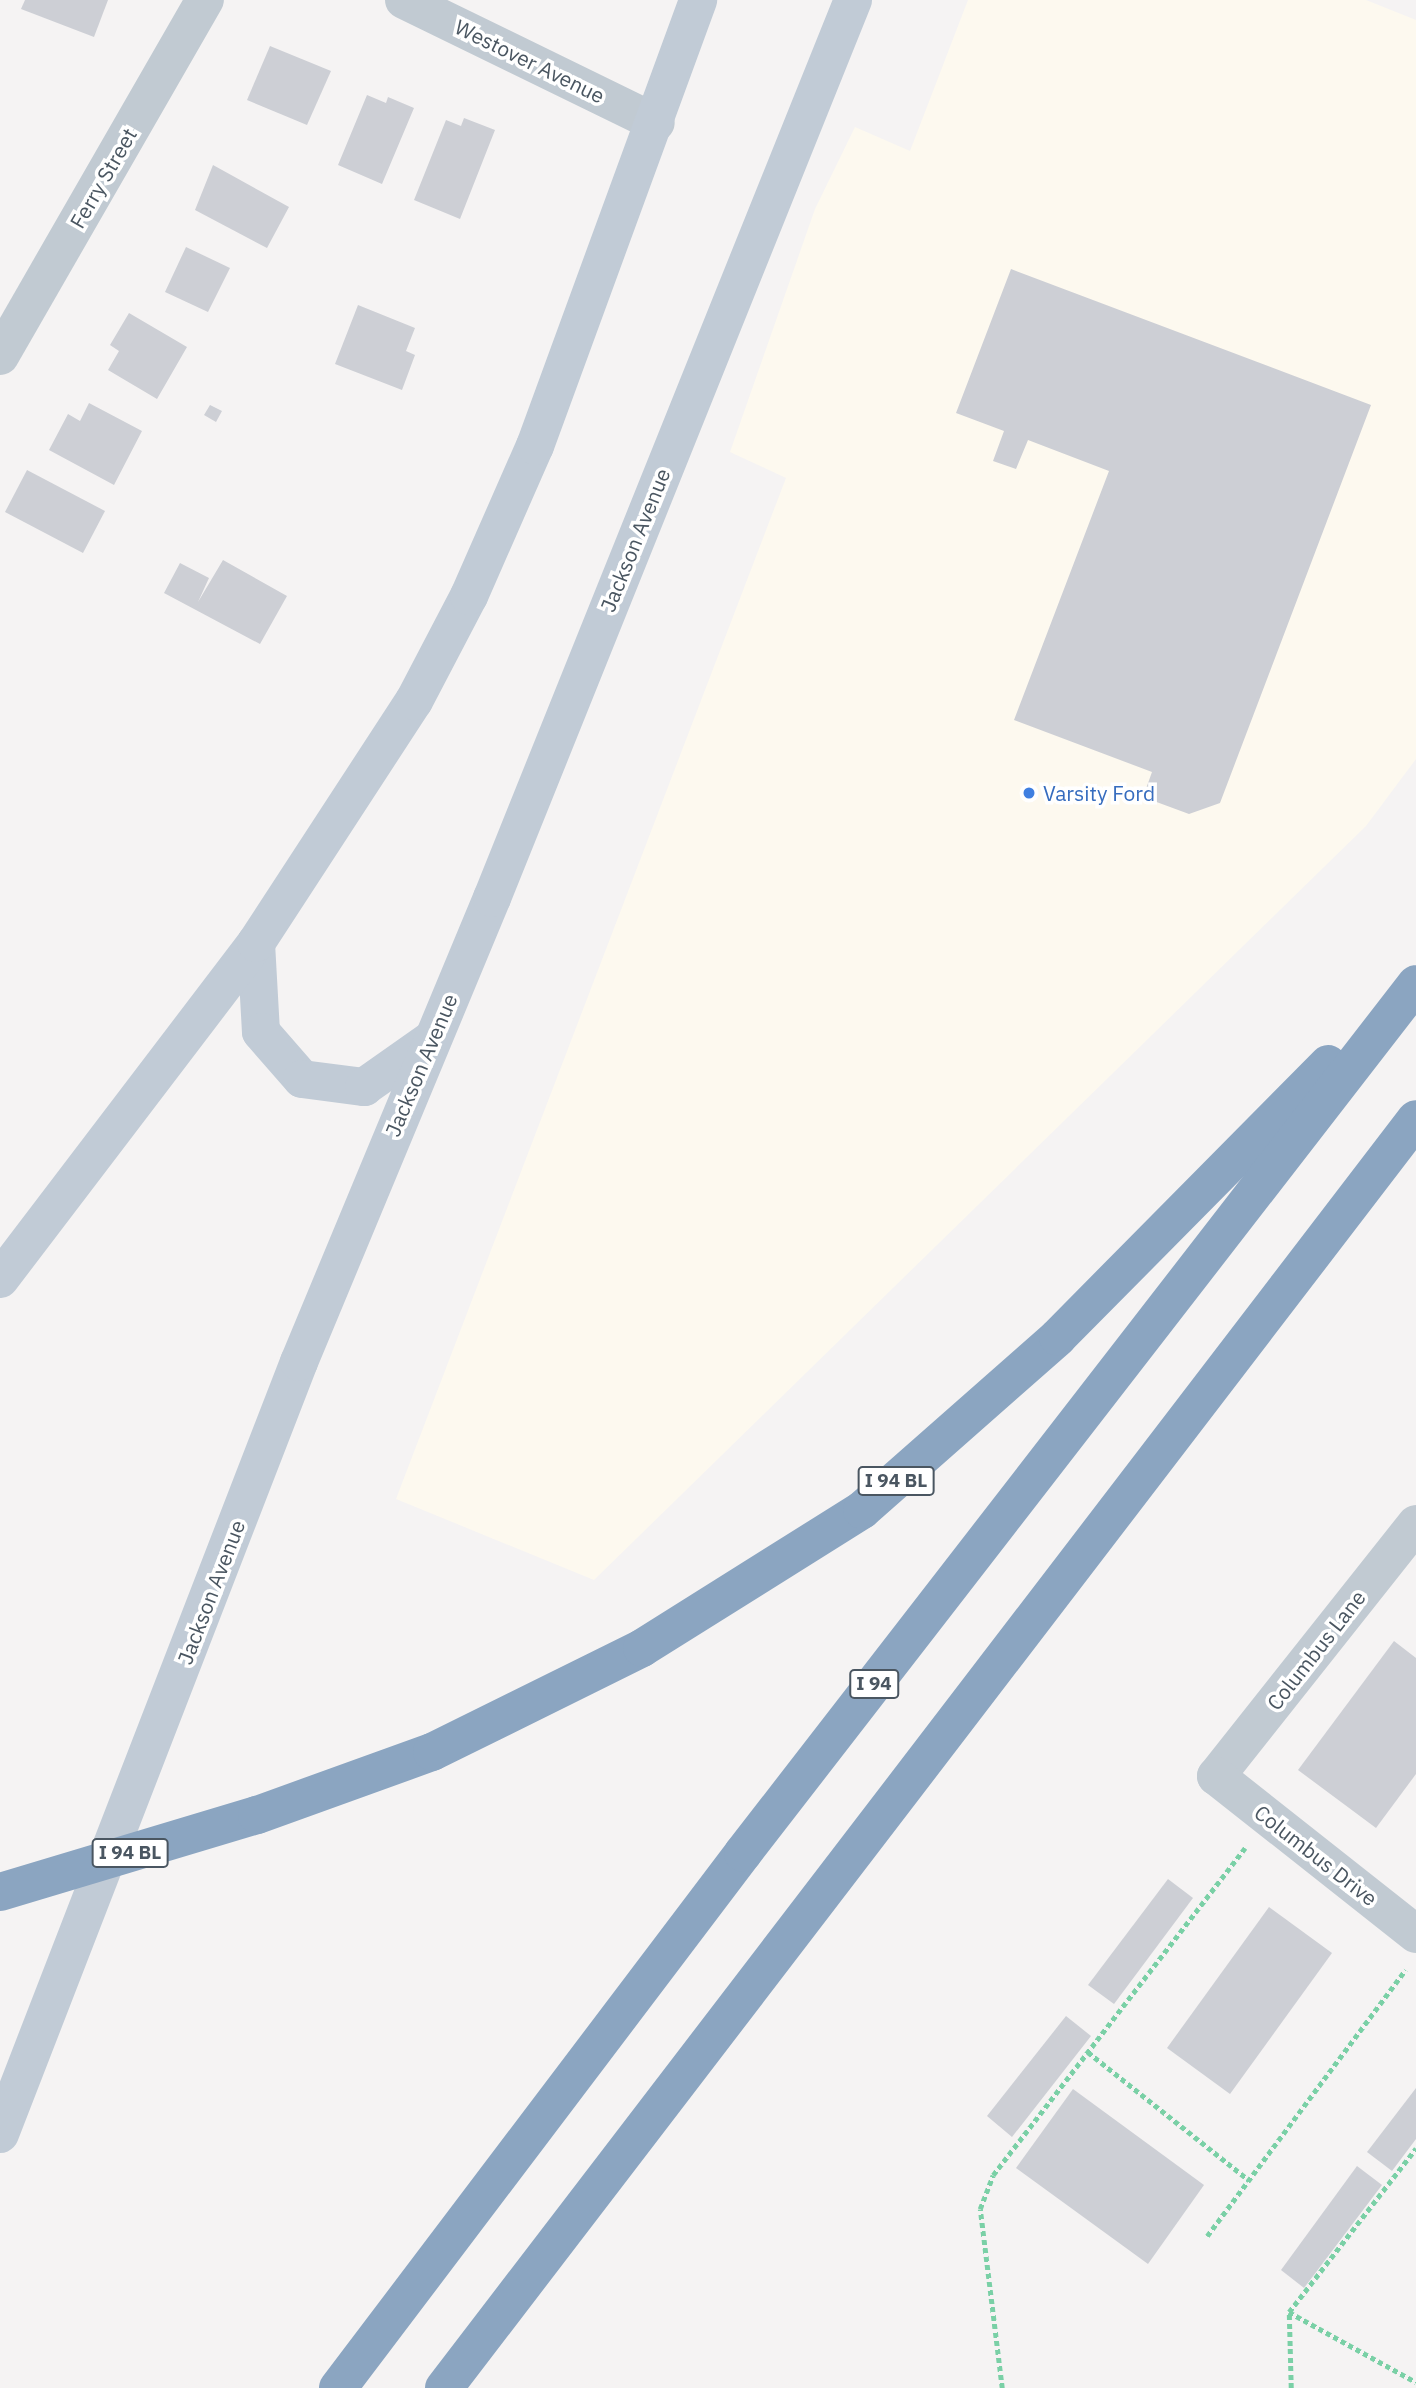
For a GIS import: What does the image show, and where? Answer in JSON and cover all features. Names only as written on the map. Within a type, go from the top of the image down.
[{"type":"highway","name":"I 94 BL","points":[[0,1892],[257,1815],[432,1752],[642,1648],[862,1510],[1059,1337],[1416,975]]},
{"type":"highway","name":"I 94","points":[[338,2388],[743,1853],[1416,984]]},
{"type":"highway","points":[[444,2388],[1416,1119]]},
{"type":"main road","points":[[0,1279],[256,943],[414,701],[469,596],[536,446],[656,123],[698,0]]},
{"type":"main road","points":[[816,88],[835,0]]},
{"type":"main road","name":"Jackson Avenue","points":[[0,2134],[75,1951],[299,1363],[853,0]]},
{"type":"main road","points":[[256,943],[261,1032],[302,1079],[364,1087],[432,1039]]},
{"type":"street","name":"Ferry Street","points":[[0,356],[205,0]]},
{"type":"street","name":"Westover Avenue","points":[[404,0],[656,123]]},
{"type":"street","name":"Columbus Lane","points":[[1216,1776],[1416,1524]]},
{"type":"street","name":"Columbus Drive","points":[[1216,1776],[1412,1950]]},
{"type":"path","points":[[1002,2388],[980,2209],[993,2175],[1248,1844]]},
{"type":"path","points":[[1207,2236],[1412,1950]]},
{"type":"path","points":[[1088,2052],[1249,2180]]},
{"type":"path","points":[[1291,2388],[1289,2312],[1416,2148]]},
{"type":"path","points":[[1289,2312],[1416,2382]]},
{"type":"shaded area","name":"Varsity Ford","points":[[968,0],[1366,0],[1416,20],[1416,759],[1366,826],[594,1580],[396,1499],[786,478],[730,452],[815,209],[855,127],[910,151]]},
{"type":"building","points":[[25,0],[108,0],[94,37],[21,9]]},
{"type":"building","points":[[270,46],[331,71],[307,125],[247,100]]},
{"type":"building","points":[[367,95],[386,103],[388,97],[414,108],[382,184],[338,165]]},
{"type":"building","points":[[464,118],[495,130],[460,219],[414,200],[446,120],[461,126]]},
{"type":"building","points":[[213,165],[289,207],[267,248],[195,210]]},
{"type":"building","points":[[186,247],[230,268],[208,312],[165,292]]},
{"type":"building","points":[[1011,269],[1371,405],[1220,803],[1189,814],[1143,797],[1152,772],[1014,720],[1109,471],[1028,440],[1016,469],[993,461],[1004,431],[956,413]]},
{"type":"building","points":[[358,305],[415,328],[406,351],[415,355],[402,390],[335,364]]},
{"type":"building","points":[[129,313],[187,347],[157,399],[108,370],[119,351],[110,345]]},
{"type":"building","points":[[89,403],[142,431],[114,485],[49,450],[68,414],[80,421]]},
{"type":"building","points":[[210,405],[222,411],[216,422],[204,415]]},
{"type":"building","points":[[27,470],[105,511],[83,553],[5,512]]},
{"type":"building","points":[[223,560],[287,596],[260,644],[164,593],[180,563],[209,578],[198,602]]},
{"type":"building","points":[[1394,1641],[1416,1658],[1416,1774],[1376,1828],[1298,1770]]},
{"type":"building","points":[[1168,1879],[1193,1898],[1114,2004],[1088,1985]]},
{"type":"building","points":[[1269,1907],[1332,1953],[1230,2094],[1167,2048]]},
{"type":"building","points":[[1066,2016],[1091,2036],[1012,2137],[987,2116]]},
{"type":"building","points":[[1416,2088],[1416,2139],[1392,2171],[1367,2152]]},
{"type":"building","points":[[1073,2089],[1204,2185],[1148,2264],[1016,2168]]},
{"type":"building","points":[[1357,2166],[1382,2185],[1304,2288],[1281,2270]]},
{"type":"place","name":"Varsity Ford","points":[[1029,793]]}]
